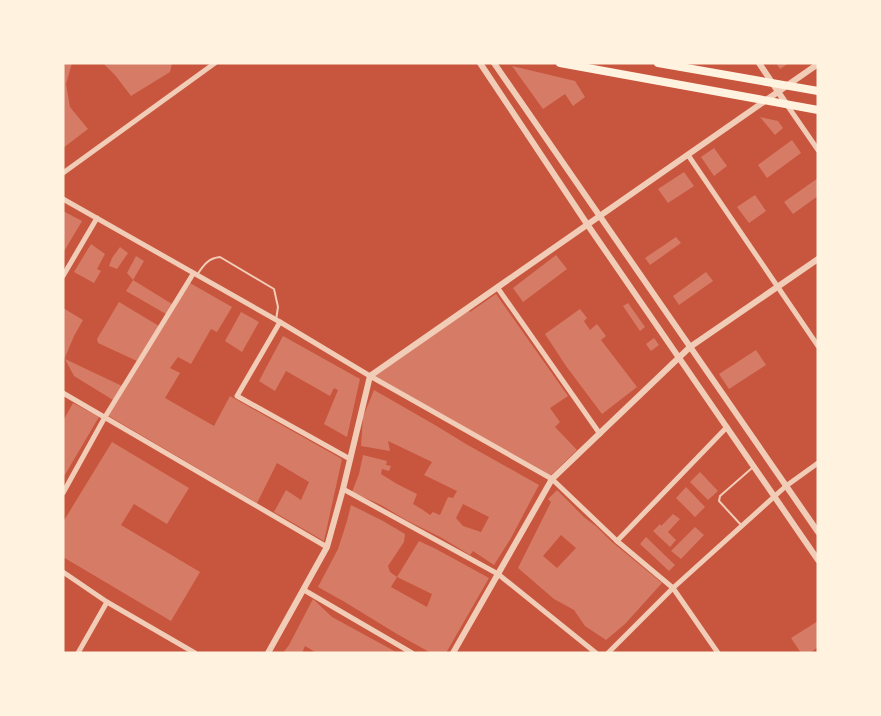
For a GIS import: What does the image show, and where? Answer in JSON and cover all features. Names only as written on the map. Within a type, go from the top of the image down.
[{"type":"main road","points":[[560,63],[818,110]]},
{"type":"main road","points":[[658,63],[818,91]]},
{"type":"street","points":[[63,173],[215,63]]},
{"type":"street","points":[[480,63],[587,224],[818,560]]},
{"type":"street","points":[[494,63],[818,532]]},
{"type":"street","points":[[759,63],[818,150]]},
{"type":"street","points":[[268,653],[327,547],[370,376],[818,64]]},
{"type":"street","points":[[688,155],[818,346]]},
{"type":"street","points":[[63,199],[552,479],[617,541],[673,588],[718,653]]},
{"type":"street","points":[[63,276],[97,218]]},
{"type":"street","points":[[453,653],[552,479],[690,347],[818,259]]},
{"type":"street","points":[[63,493],[105,417],[195,275]]},
{"type":"street","points":[[497,287],[600,434]]},
{"type":"street","points":[[278,321],[237,396],[350,459]]},
{"type":"street","points":[[63,393],[327,547]]},
{"type":"street","points":[[617,541],[727,427]]},
{"type":"street","points":[[608,653],[673,588],[786,486],[818,463]]},
{"type":"street","points":[[343,489],[498,574],[597,653]]},
{"type":"street","points":[[63,572],[107,602],[195,653]]},
{"type":"street","points":[[304,590],[412,653]]},
{"type":"street","points":[[78,653],[107,602]]},
{"type":"lane","points":[[195,275],[208,261],[220,256],[274,289],[278,321]]},
{"type":"lane","points":[[742,526],[719,501],[720,496],[753,466]]},
{"type":"building","points":[[63,63],[72,63],[66,84],[70,107],[88,129],[63,148]]},
{"type":"building","points":[[103,63],[172,63],[170,72],[131,96]]},
{"type":"building","points":[[776,63],[789,63],[780,69]]},
{"type":"building","points":[[512,66],[575,81],[585,97],[573,106],[565,94],[543,109]]},
{"type":"building","points":[[760,117],[778,121],[783,128],[775,135]]},
{"type":"building","points":[[792,140],[801,153],[767,178],[758,165]]},
{"type":"building","points":[[714,148],[727,166],[714,176],[701,157]]},
{"type":"building","points":[[684,172],[694,186],[668,203],[658,189]]},
{"type":"building","points":[[818,178],[818,196],[793,214],[784,202]]},
{"type":"building","points":[[755,195],[766,211],[749,223],[737,207]]},
{"type":"building","points":[[63,211],[82,221],[63,253]]},
{"type":"building","points":[[676,237],[681,243],[650,265],[645,258]]},
{"type":"building","points":[[91,244],[105,254],[97,269],[101,271],[94,283],[74,272]]},
{"type":"building","points":[[120,247],[128,253],[117,269],[109,266]]},
{"type":"building","points":[[556,255],[567,269],[523,302],[513,288]]},
{"type":"building","points":[[136,256],[144,261],[133,280],[127,273]]},
{"type":"building","points":[[706,272],[713,281],[679,305],[673,296]]},
{"type":"building","points":[[133,280],[172,304],[166,314],[126,291]]},
{"type":"building","points":[[190,283],[232,307],[217,332],[211,329],[191,364],[178,357],[170,368],[180,373],[165,398],[214,426],[230,396],[342,459],[324,541],[274,512],[286,490],[301,500],[309,482],[277,463],[257,503],[107,415]]},
{"type":"building","points":[[496,294],[568,396],[550,408],[560,422],[555,427],[577,450],[550,476],[371,376],[467,308],[470,312]]},
{"type":"building","points":[[119,302],[159,326],[137,361],[98,343],[97,339]]},
{"type":"building","points":[[628,303],[645,327],[640,331],[623,306]]},
{"type":"building","points":[[63,308],[83,320],[63,362]]},
{"type":"building","points":[[580,309],[587,318],[584,321],[590,330],[597,324],[606,336],[601,340],[637,387],[602,414],[545,334]]},
{"type":"building","points":[[241,312],[259,322],[242,352],[225,341]]},
{"type":"building","points":[[283,336],[360,379],[347,437],[324,424],[338,390],[334,388],[330,396],[286,371],[275,391],[259,381]]},
{"type":"building","points":[[654,338],[659,345],[651,351],[646,344]]},
{"type":"building","points":[[756,350],[766,365],[729,389],[719,374]]},
{"type":"building","points":[[65,359],[122,386],[113,400],[74,376]]},
{"type":"building","points":[[374,390],[539,485],[494,565],[473,551],[470,555],[381,505],[352,492],[363,455],[387,461],[386,465],[391,466],[389,471],[382,469],[381,474],[417,494],[413,504],[430,515],[433,512],[440,515],[448,497],[453,498],[457,491],[424,475],[432,462],[388,441],[390,451],[361,446],[363,417]],"holes":[[[463,504],[489,517],[481,532],[463,526],[456,518]]]},
{"type":"building","points":[[73,403],[99,417],[63,478],[63,421]]},
{"type":"building","points":[[112,442],[189,488],[167,524],[134,504],[121,525],[200,572],[171,621],[63,557],[63,522]]},
{"type":"building","points":[[700,472],[718,491],[708,500],[690,482]]},
{"type":"building","points":[[686,487],[705,507],[695,517],[676,498]]},
{"type":"building","points":[[557,490],[612,542],[662,583],[625,624],[606,640],[585,626],[574,610],[554,599],[518,568],[551,502],[548,499]],"holes":[[[561,535],[576,548],[557,568],[543,556]]]},
{"type":"building","points":[[351,505],[405,534],[404,542],[388,566],[390,572],[397,577],[419,541],[489,578],[446,653],[431,653],[318,587],[338,549]],"holes":[[[397,577],[432,594],[427,607],[391,587]]]},
{"type":"building","points":[[673,514],[680,519],[668,532],[676,540],[670,547],[653,531]]},
{"type":"building","points":[[695,527],[704,535],[681,559],[671,551]]},
{"type":"building","points":[[646,537],[675,565],[669,571],[640,544]]},
{"type":"building","points":[[313,599],[332,617],[398,653],[317,653],[305,646],[302,653],[283,653]]},
{"type":"building","points":[[818,621],[818,647],[810,653],[801,653],[791,638]]}]
